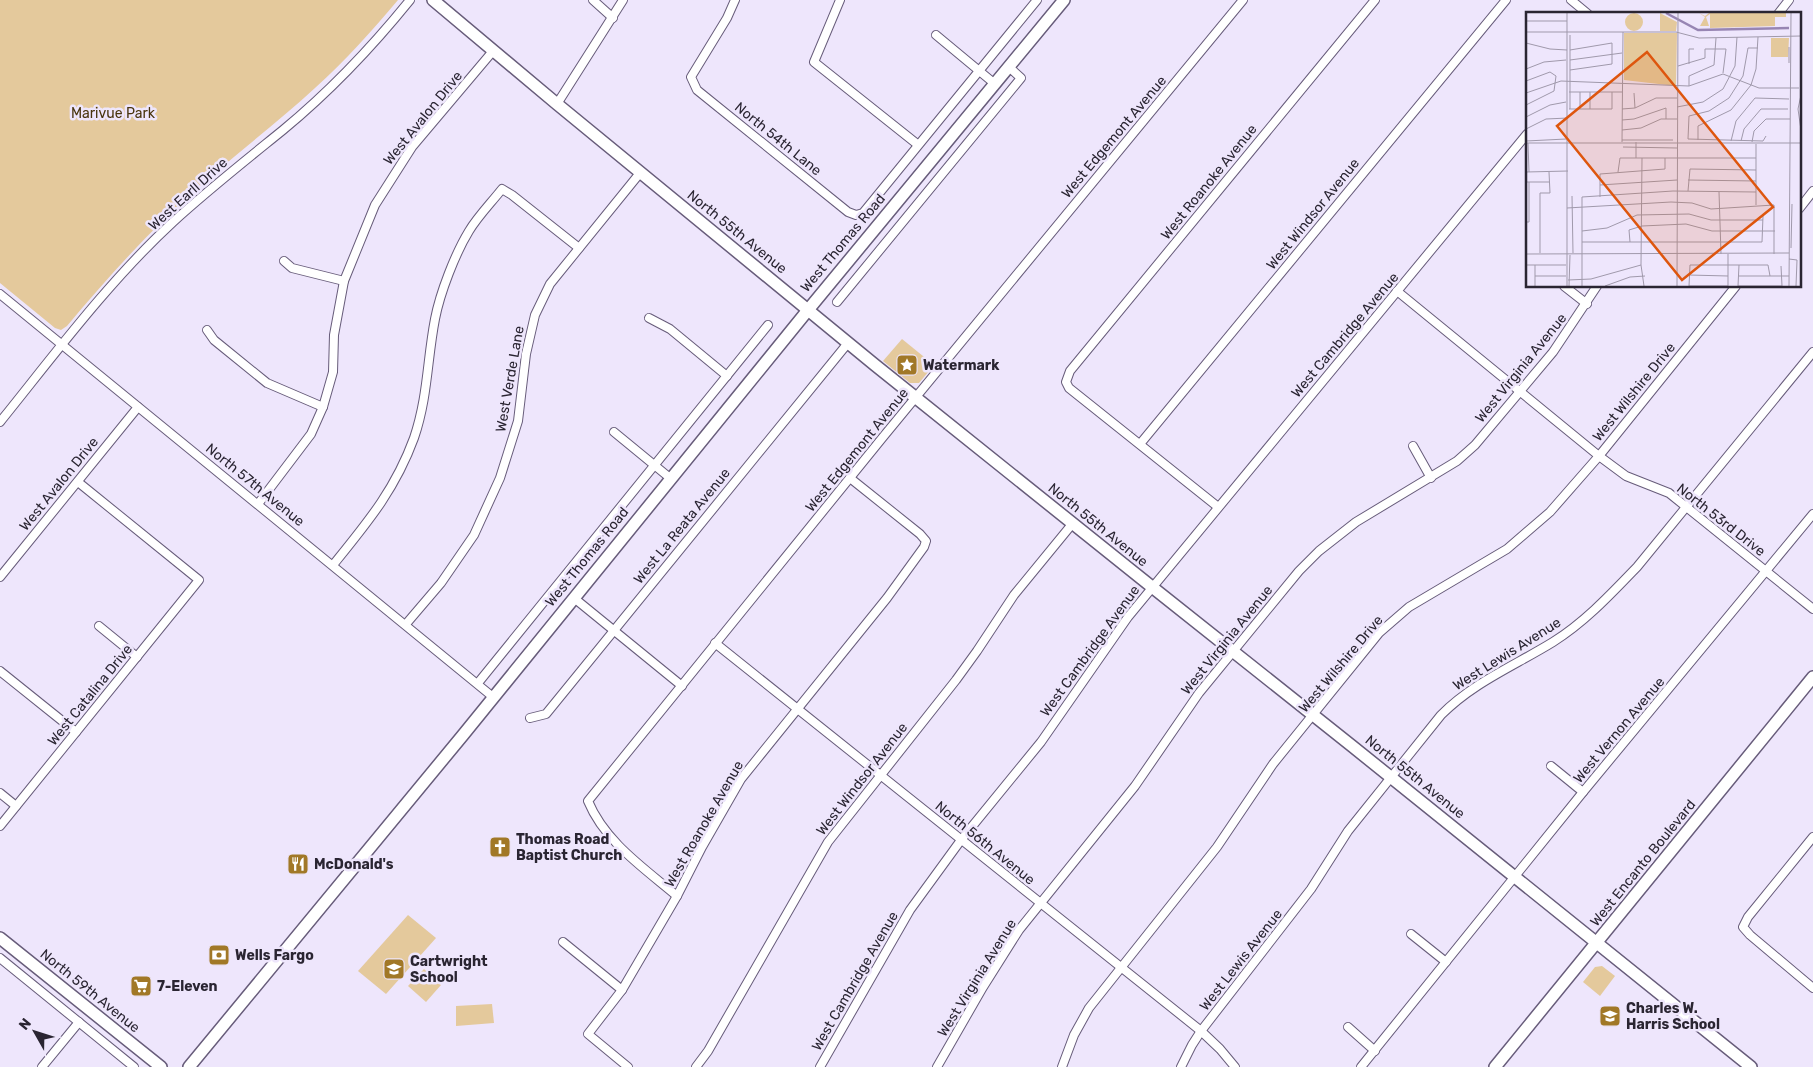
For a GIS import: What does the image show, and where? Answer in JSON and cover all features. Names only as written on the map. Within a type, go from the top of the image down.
[{"type":"street","name":"West Earll Drive","points":[[1,420],[115,282],[171,223],[284,129],[329,87],[391,24],[410,0]]},
{"type":"street","name":"North 55th Avenue","points":[[433,0],[808,310],[1751,1067]]},
{"type":"street","points":[[593,0],[613,18]]},
{"type":"street","points":[[557,104],[623,0]]},
{"type":"street","name":"North 54th Lane","points":[[734,0],[727,18],[690,76],[696,90],[848,212],[856,215]]},
{"type":"street","points":[[840,0],[814,62],[917,144]]},
{"type":"street","name":"West Thomas Road","points":[[856,215],[863,212],[1037,0]]},
{"type":"street","name":"West Thomas Road","points":[[189,1067],[574,598],[670,478],[1064,0]]},
{"type":"street","name":"West Edgemont Avenue","points":[[677,896],[618,847],[595,818],[588,801],[916,397],[1243,0]]},
{"type":"street","name":"West Roanoke Avenue","points":[[1140,444],[1069,388],[1066,382],[1070,371],[1375,0]]},
{"type":"street","name":"West Windsor Avenue","points":[[1140,444],[1506,0]]},
{"type":"street","points":[[1571,0],[1586,12]]},
{"type":"street","points":[[1780,12],[1789,0]]},
{"type":"street","points":[[936,35],[996,84]]},
{"type":"street","name":"West Avalon Drive","points":[[258,504],[311,434],[323,407],[333,372],[334,335],[344,281],[375,205],[412,147],[493,51]]},
{"type":"street","points":[[837,302],[1021,78],[1009,67]]},
{"type":"street","name":"West Cambridge Avenue","points":[[820,1067],[910,910],[961,840],[1041,742],[1074,697],[1103,651],[1218,507],[1526,135]]},
{"type":"street","name":"West Verde Lane","points":[[406,624],[441,583],[474,534],[500,478],[518,421],[526,354],[535,315],[550,284],[640,173]]},
{"type":"street","points":[[333,565],[380,506],[398,476],[414,437],[426,394],[435,318],[443,288],[469,231],[502,189],[579,248]]},
{"type":"street","points":[[1800,207],[1813,192]]},
{"type":"street","points":[[854,255],[867,265]]},
{"type":"street","points":[[284,261],[292,268],[344,281]]},
{"type":"street","points":[[1567,288],[1587,304]]},
{"type":"street","name":"West Virginia Avenue","points":[[937,1067],[1002,954],[1040,903],[1135,786],[1180,719],[1232,651],[1319,551],[1356,522],[1431,478],[1457,461],[1475,445],[1553,352],[1587,304],[1596,288]]},
{"type":"street","name":"West Wilshire Drive","points":[[1062,1067],[1074,1035],[1089,1008],[1229,831],[1272,764],[1379,633],[1410,607],[1507,549],[1550,512],[1734,288]]},
{"type":"street","name":"North 53rd Drive","points":[[1398,291],[1598,456],[1626,476],[1669,493],[1813,609]]},
{"type":"street","name":"North 57th Avenue","points":[[0,294],[493,697]]},
{"type":"street","points":[[649,318],[670,329],[727,376]]},
{"type":"street","name":"West Thomas Road","points":[[478,684],[768,325]]},
{"type":"street","points":[[207,330],[214,340],[267,383],[323,407]]},
{"type":"street","name":"West La Reata Avenue","points":[[530,718],[546,714],[848,342]]},
{"type":"street","name":"West Lewis Avenue","points":[[1181,1067],[1201,1031],[1311,889],[1348,831],[1441,715],[1474,686],[1554,641],[1582,622],[1637,567],[1813,352]]},
{"type":"street","name":"West Avalon Drive","points":[[0,577],[138,407]]},
{"type":"street","points":[[614,432],[670,478]]},
{"type":"street","points":[[1140,444],[1218,507]]},
{"type":"street","points":[[1413,446],[1431,478]]},
{"type":"street","name":"West Roanoke Avenue","points":[[628,1067],[588,1034],[622,990],[677,896],[702,847],[741,779],[887,598],[924,547],[926,540],[850,478]]},
{"type":"street","name":"West Catalina Drive","points":[[0,826],[199,580],[78,482]]},
{"type":"street","name":"West Vernon Avenue","points":[[1361,1067],[1813,514]]},
{"type":"street","name":"West Windsor Avenue","points":[[696,1067],[708,1051],[828,842],[972,658],[1014,595],[1073,523]]},
{"type":"street","points":[[574,598],[682,686]]},
{"type":"street","points":[[99,626],[137,657]]},
{"type":"street","name":"North 56th Avenue","points":[[715,643],[1201,1031],[1236,1067]]},
{"type":"street","points":[[0,670],[76,732]]},
{"type":"street","name":"West Encanto Boulevard","points":[[1495,1067],[1813,677]]},
{"type":"street","points":[[1551,766],[1584,792]]},
{"type":"street","points":[[0,793],[16,806]]},
{"type":"street","points":[[1813,837],[1748,917],[1743,927],[1813,988]]},
{"type":"street","points":[[1412,934],[1446,962]]},
{"type":"street","points":[[5,942],[0,957],[134,1067]]},
{"type":"street","name":"North 59th Avenue","points":[[5,942],[161,1067]]},
{"type":"street","points":[[563,942],[622,990]]},
{"type":"street","points":[[42,1067],[78,1022]]},
{"type":"street","points":[[1348,1027],[1375,1051]]},
{"type":"green space","name":"Marivue Park","points":[[0,0],[398,0],[358,46],[326,78],[194,191],[160,223],[67,326],[61,330],[55,328],[0,283]]},
{"type":"green space","points":[[902,339],[934,365],[919,383],[910,383],[883,361]]},
{"type":"green space","points":[[408,915],[436,938],[386,994],[358,971]]},
{"type":"green space","points":[[1602,966],[1615,976],[1600,996],[1583,982],[1595,967]]},
{"type":"green space","points":[[424,969],[441,985],[426,1002],[408,986]]},
{"type":"green space","points":[[492,1004],[494,1023],[456,1026],[456,1006]]},
{"type":"place","name":"Watermark","points":[[907,365]]},
{"type":"place","name":"Thomas Road Baptist Church","points":[[500,847]]},
{"type":"place","name":"McDonald's","points":[[298,864]]},
{"type":"place","name":"Wells Fargo","points":[[219,955]]},
{"type":"place","name":"Cartwright School","points":[[394,969]]},
{"type":"place","name":"7-Eleven","points":[[141,986]]},
{"type":"place","name":"Charles W. Harris School","points":[[1610,1016]]}]
